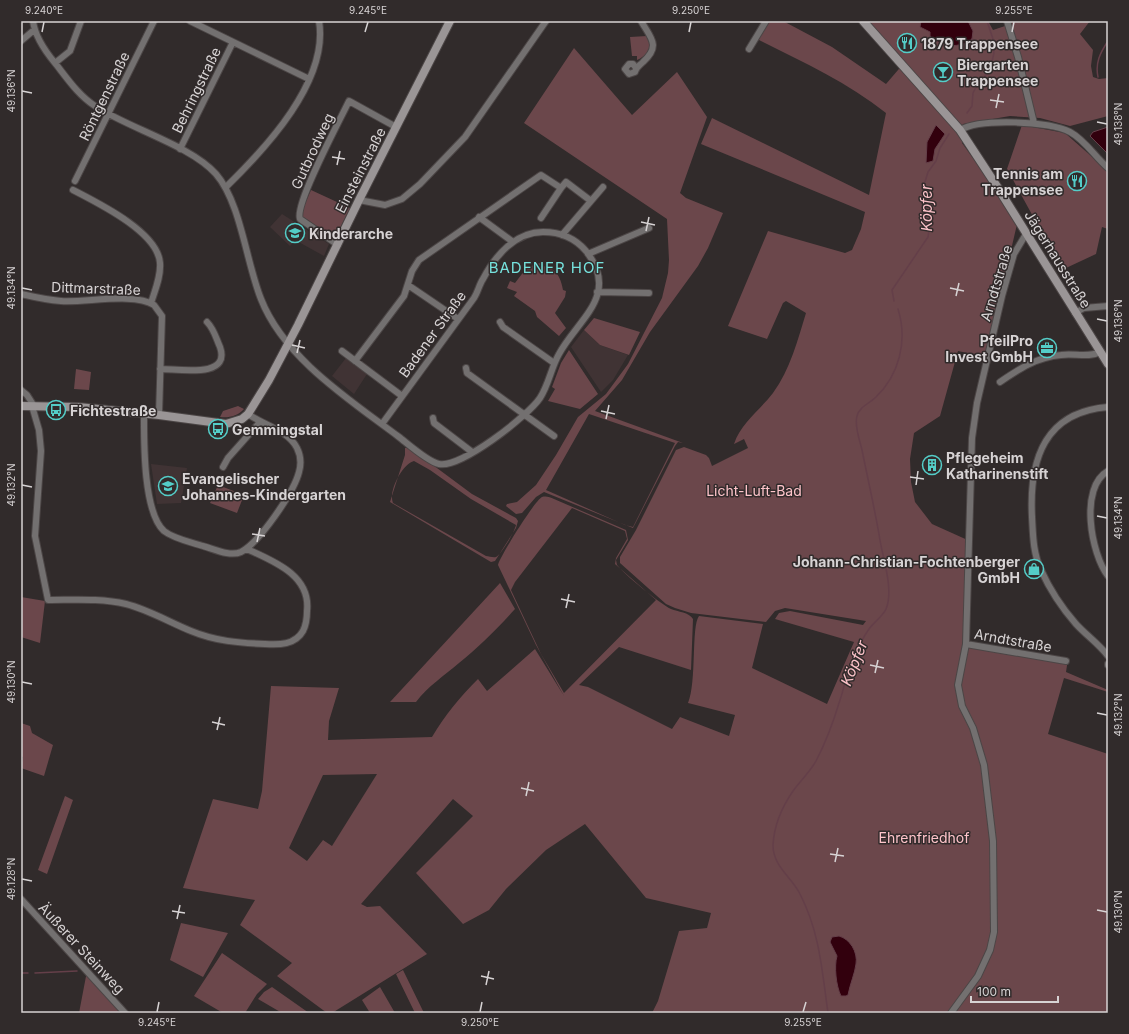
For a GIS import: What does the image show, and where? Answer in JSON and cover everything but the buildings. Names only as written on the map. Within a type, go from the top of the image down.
[{"type":"street","points":[[33,21],[34,30],[55,63],[83,96],[108,114],[180,149],[211,168],[226,187],[266,144],[293,108],[309,79],[320,46],[319,21]]},
{"type":"street","points":[[55,63],[70,51],[81,21]]},
{"type":"street","name":"Röntgenstraße","points":[[75,181],[154,21]]},
{"type":"street","points":[[190,21],[309,79]]},
{"type":"street","name":"Einsteinstraße","points":[[248,414],[269,380],[450,21]]},
{"type":"street","points":[[359,200],[385,205],[408,194],[457,146],[546,21]]},
{"type":"street","points":[[636,68],[649,56],[653,45],[652,39],[641,21]]},
{"type":"street","points":[[749,49],[766,21]]},
{"type":"street","name":"Jägerhausstraße","points":[[863,21],[960,130],[1108,364]]},
{"type":"street","points":[[1007,21],[1018,56],[1034,123]]},
{"type":"street","points":[[21,41],[34,30]]},
{"type":"street","name":"Behringstraße","points":[[180,149],[233,42]]},
{"type":"street","name":"Gutbrodweg","points":[[338,245],[300,220],[299,212],[308,186],[349,101],[396,128]]},
{"type":"street","points":[[960,130],[975,125],[998,123],[1034,123],[1069,131],[1108,168]]},
{"type":"street","points":[[355,361],[404,296],[414,265],[419,260],[541,175],[561,188]]},
{"type":"street","points":[[541,218],[566,182],[591,200]]},
{"type":"street","name":"Badener Straße","points":[[226,187],[261,298],[271,321],[288,343],[332,387],[382,424],[437,464],[451,462],[472,452],[504,432],[525,415],[540,397],[547,385],[554,363],[560,351],[591,311],[597,292],[597,274],[588,254],[576,242],[562,235],[539,232],[524,236],[512,242],[492,264],[482,279],[476,294],[382,424]]},
{"type":"street","points":[[562,235],[603,187]]},
{"type":"street","points":[[73,190],[131,225],[149,239],[156,249],[160,264],[157,284],[151,303]]},
{"type":"street","points":[[479,217],[512,242]]},
{"type":"street","points":[[588,254],[649,228]]},
{"type":"street","name":"Arndtstraße","points":[[1026,234],[1014,254],[1002,296],[975,410],[972,438],[966,644],[1066,662]]},
{"type":"street","points":[[408,285],[458,319]]},
{"type":"street","points":[[597,292],[649,294]]},
{"type":"street","name":"Dittmarstraße","points":[[21,294],[62,301],[125,299],[151,303],[160,311],[162,316],[159,415]]},
{"type":"street","points":[[1076,313],[1084,308],[1108,306]]},
{"type":"street","points":[[160,369],[199,370],[213,369],[217,366],[221,358],[221,350],[212,327],[207,322]]},
{"type":"street","points":[[500,322],[503,327],[554,363]]},
{"type":"street","points":[[342,351],[402,396]]},
{"type":"street","points":[[1000,382],[1032,361],[1062,354],[1094,355],[1100,352]]},
{"type":"street","points":[[466,368],[467,373],[554,436]]},
{"type":"street","points":[[21,390],[32,400],[37,419],[41,451],[35,536],[48,600],[97,600],[126,604],[142,609],[192,632],[222,641],[276,644],[290,642],[299,637],[306,622],[308,605],[304,589],[298,579],[288,570],[247,549]]},
{"type":"street","points":[[21,406],[144,413],[226,424],[242,419],[248,414],[260,422],[278,430],[292,441],[297,448],[300,468],[292,488],[270,524],[247,549],[236,554],[228,553],[169,534],[163,530],[157,522],[151,506],[144,450],[144,413]]},
{"type":"street","points":[[1108,407],[1078,413],[1061,424],[1042,445],[1034,468],[1032,506],[1033,542],[1040,569],[1062,606],[1108,656]]},
{"type":"street","points":[[432,418],[434,423],[472,452]]},
{"type":"street","points":[[223,467],[228,458],[260,422]]},
{"type":"street","points":[[1108,470],[1096,483],[1092,505],[1092,536],[1096,552],[1108,576]]},
{"type":"street","points":[[951,1013],[978,976],[990,950],[994,932],[993,841],[984,765],[973,728],[962,706],[958,685],[966,644]]},
{"type":"street","name":"Äußerer Steinweg","points":[[21,899],[125,1013]]},
{"type":"shaded area","points":[[921,21],[968,21],[973,31],[972,39],[956,45],[940,43],[930,36],[930,32],[920,27]]},
{"type":"shaded area","points":[[936,125],[945,134],[935,149],[933,161],[926,163],[927,142]]},
{"type":"shaded area","points":[[1108,127],[1108,154],[1090,136],[1093,132]]},
{"type":"shaded area","name":"Kinderarche","points":[[282,214],[329,244],[324,256],[295,240],[290,246],[270,227]]},
{"type":"shaded area","points":[[584,330],[600,345],[628,355],[613,380],[601,392],[571,347]]},
{"type":"shaded area","points":[[346,358],[367,374],[354,394],[332,376]]},
{"type":"shaded area","name":"Evangelischer Johannes-Kindergarten","points":[[151,464],[187,468],[181,503],[157,504]]},
{"type":"shaded area","points":[[839,936],[850,943],[856,955],[855,971],[848,995],[846,996],[841,996],[839,992],[836,970],[837,956],[830,942],[832,937]]},
{"type":"green space","points":[[769,21],[783,21],[832,47],[886,84],[904,63],[865,21],[921,21],[920,27],[930,32],[933,38],[937,41],[949,45],[973,31],[968,21],[988,21],[993,30],[1008,25],[1007,21],[1090,21],[1080,34],[1093,50],[1091,66],[1093,77],[1099,79],[1108,78],[1108,116],[1070,126],[1040,118],[1010,116],[963,124],[962,143],[1018,220],[986,357],[958,351],[940,416],[914,433],[910,459],[911,482],[915,502],[932,524],[972,542],[968,642],[1068,659],[1066,672],[1108,690],[1108,692],[1064,678],[1048,734],[1108,754],[1108,1013],[652,1013],[658,1001],[679,931],[707,928],[711,913],[646,898],[585,824],[546,850],[506,889],[489,910],[463,924],[416,873],[473,816],[453,799],[361,904],[367,907],[380,906],[427,954],[332,1013],[327,1013],[277,976],[292,963],[240,925],[255,900],[183,888],[213,799],[258,809],[262,791],[271,686],[339,688],[329,721],[328,740],[432,737],[453,706],[478,679],[487,691],[535,649],[564,696],[536,645],[498,565],[504,552],[525,518],[538,500],[542,497],[552,498],[626,530],[628,540],[616,560],[620,569],[615,564],[616,558],[627,539],[625,531],[572,508],[515,582],[511,590],[541,654],[564,693],[656,600],[647,592],[671,609],[686,614],[693,619],[691,670],[619,647],[579,685],[588,687],[672,729],[680,717],[729,736],[735,715],[688,703],[691,694],[695,631],[699,616],[763,624],[752,668],[827,704],[854,642],[775,619],[779,613],[790,611],[863,625],[866,621],[785,608],[775,611],[766,622],[691,613],[666,604],[620,563],[620,557],[636,530],[676,450],[684,447],[706,455],[712,466],[748,448],[744,439],[734,444],[737,436],[746,423],[773,393],[789,364],[797,344],[806,313],[786,301],[783,303],[767,339],[728,326],[768,231],[845,253],[852,250],[861,229],[865,212],[701,144],[712,118],[869,195],[886,113],[856,91],[757,39]],"holes":[[[377,774],[332,846],[323,840],[307,861],[289,848],[323,775]]]},
{"type":"green space","points":[[647,36],[650,44],[649,50],[644,56],[637,60],[637,56],[632,56],[630,37]]},
{"type":"green space","points":[[574,48],[632,115],[677,72],[707,117],[680,193],[686,198],[723,213],[708,248],[698,266],[650,332],[622,380],[595,411],[683,443],[678,442],[675,446],[633,528],[627,525],[633,527],[675,443],[589,414],[546,490],[619,522],[544,492],[536,497],[522,513],[516,514],[506,506],[507,504],[517,502],[536,485],[556,455],[578,417],[606,394],[628,364],[662,298],[668,273],[669,260],[667,219],[524,123]]},
{"type":"green space","points":[[1022,125],[1065,133],[1108,171],[1108,229],[1102,227],[1096,254],[1066,268],[1046,240],[1007,169]]},
{"type":"green space","points":[[311,190],[350,208],[335,238],[300,215]]},
{"type":"green space","points":[[541,263],[541,266],[546,266],[554,270],[561,281],[563,290],[566,291],[565,297],[555,313],[566,328],[559,336],[537,317],[535,311],[514,296],[517,292],[507,288],[510,281],[515,283],[528,266],[530,267]]},
{"type":"green space","points":[[594,318],[640,332],[629,355],[600,345],[584,330]]},
{"type":"green space","points":[[569,350],[598,394],[580,409],[548,401],[555,389],[552,387],[561,363]]},
{"type":"green space","points":[[76,369],[91,372],[89,390],[74,389]]},
{"type":"green space","points":[[238,406],[244,409],[236,415],[230,417],[220,417],[223,411]]},
{"type":"green space","points":[[405,448],[410,448],[472,494],[516,518],[518,521],[513,533],[516,525],[471,499],[430,470],[414,461],[405,467],[398,478],[405,455]]},
{"type":"green space","points":[[218,485],[244,495],[237,513],[210,503]]},
{"type":"green space","points":[[392,495],[393,503],[486,556],[496,557],[500,554],[495,561],[491,562],[390,502]]},
{"type":"green space","points":[[500,583],[515,609],[509,616],[481,644],[431,686],[416,702],[390,702]]},
{"type":"green space","points":[[21,597],[45,601],[40,643],[21,637]]},
{"type":"green space","points":[[21,723],[30,726],[32,733],[53,745],[44,776],[21,768],[23,757],[21,756]]},
{"type":"green space","points":[[65,796],[73,800],[47,874],[38,870]]},
{"type":"green space","points":[[181,923],[228,933],[203,977],[170,960]]},
{"type":"green space","points":[[222,953],[267,984],[257,994],[245,1013],[223,1013],[194,996]]},
{"type":"green space","points":[[403,970],[424,1013],[415,1013],[396,974]]},
{"type":"green space","points":[[87,971],[123,1013],[79,1013]]},
{"type":"green space","points":[[272,987],[309,1013],[282,1013],[258,999],[264,992]]},
{"type":"green space","points":[[380,987],[395,1013],[370,1013],[362,1000]]},
{"type":"waterway","points":[[987,21],[993,39],[994,51]]},
{"type":"waterway","name":"Köpfer","points":[[972,39],[986,46]]},
{"type":"waterway","points":[[1098,77],[1097,67],[1099,58],[1108,41]]},
{"type":"waterway","name":"Köpfer","points":[[967,113],[972,106],[973,93],[976,87],[990,70],[994,53],[993,50]]},
{"type":"waterway","name":"Köpfer","points":[[894,301],[892,290],[928,237],[929,230],[925,215],[924,185],[928,172],[936,161],[940,148],[949,134]]},
{"type":"waterway","name":"Köpfer","points":[[828,1013],[822,967],[812,923],[797,888],[779,866],[776,860],[773,845],[779,817],[785,804],[793,791],[814,765],[830,731],[848,671],[858,648],[869,629],[885,612],[888,601],[889,593],[887,574],[856,420],[860,410],[876,397],[884,388],[896,368],[902,333],[898,309]]},
{"type":"waterway","points":[[35,973],[77,971]]},
{"type":"waterway","points":[[21,973],[28,973]]},
{"type":"place","name":"1879 Trappensee","points":[[907,43]]},
{"type":"place","name":"Biergarten Trappensee","points":[[943,72]]},
{"type":"place","name":"Tennis am Trappensee","points":[[1077,181]]},
{"type":"place","name":"Kinderarche","points":[[295,233]]},
{"type":"place","name":"PfeilPro Invest GmbH","points":[[1047,348]]},
{"type":"place","name":"Fichtestraße","points":[[56,410]]},
{"type":"place","name":"Gemmingstal","points":[[218,429]]},
{"type":"place","name":"Pflegeheim Katharinenstift","points":[[932,465]]},
{"type":"place","name":"Evangelischer Johannes-Kindergarten","points":[[168,486]]},
{"type":"place","name":"Johann-Christian-Fochtenberger GmbH","points":[[1034,569]]},
{"type":"district","name":"BADENER HOF","points":[[547,267]]},
{"type":"park label","name":"Licht-Luft-Bad","points":[[754,490]]},
{"type":"park label","name":"Ehrenfriedhof","points":[[924,837]]}]
